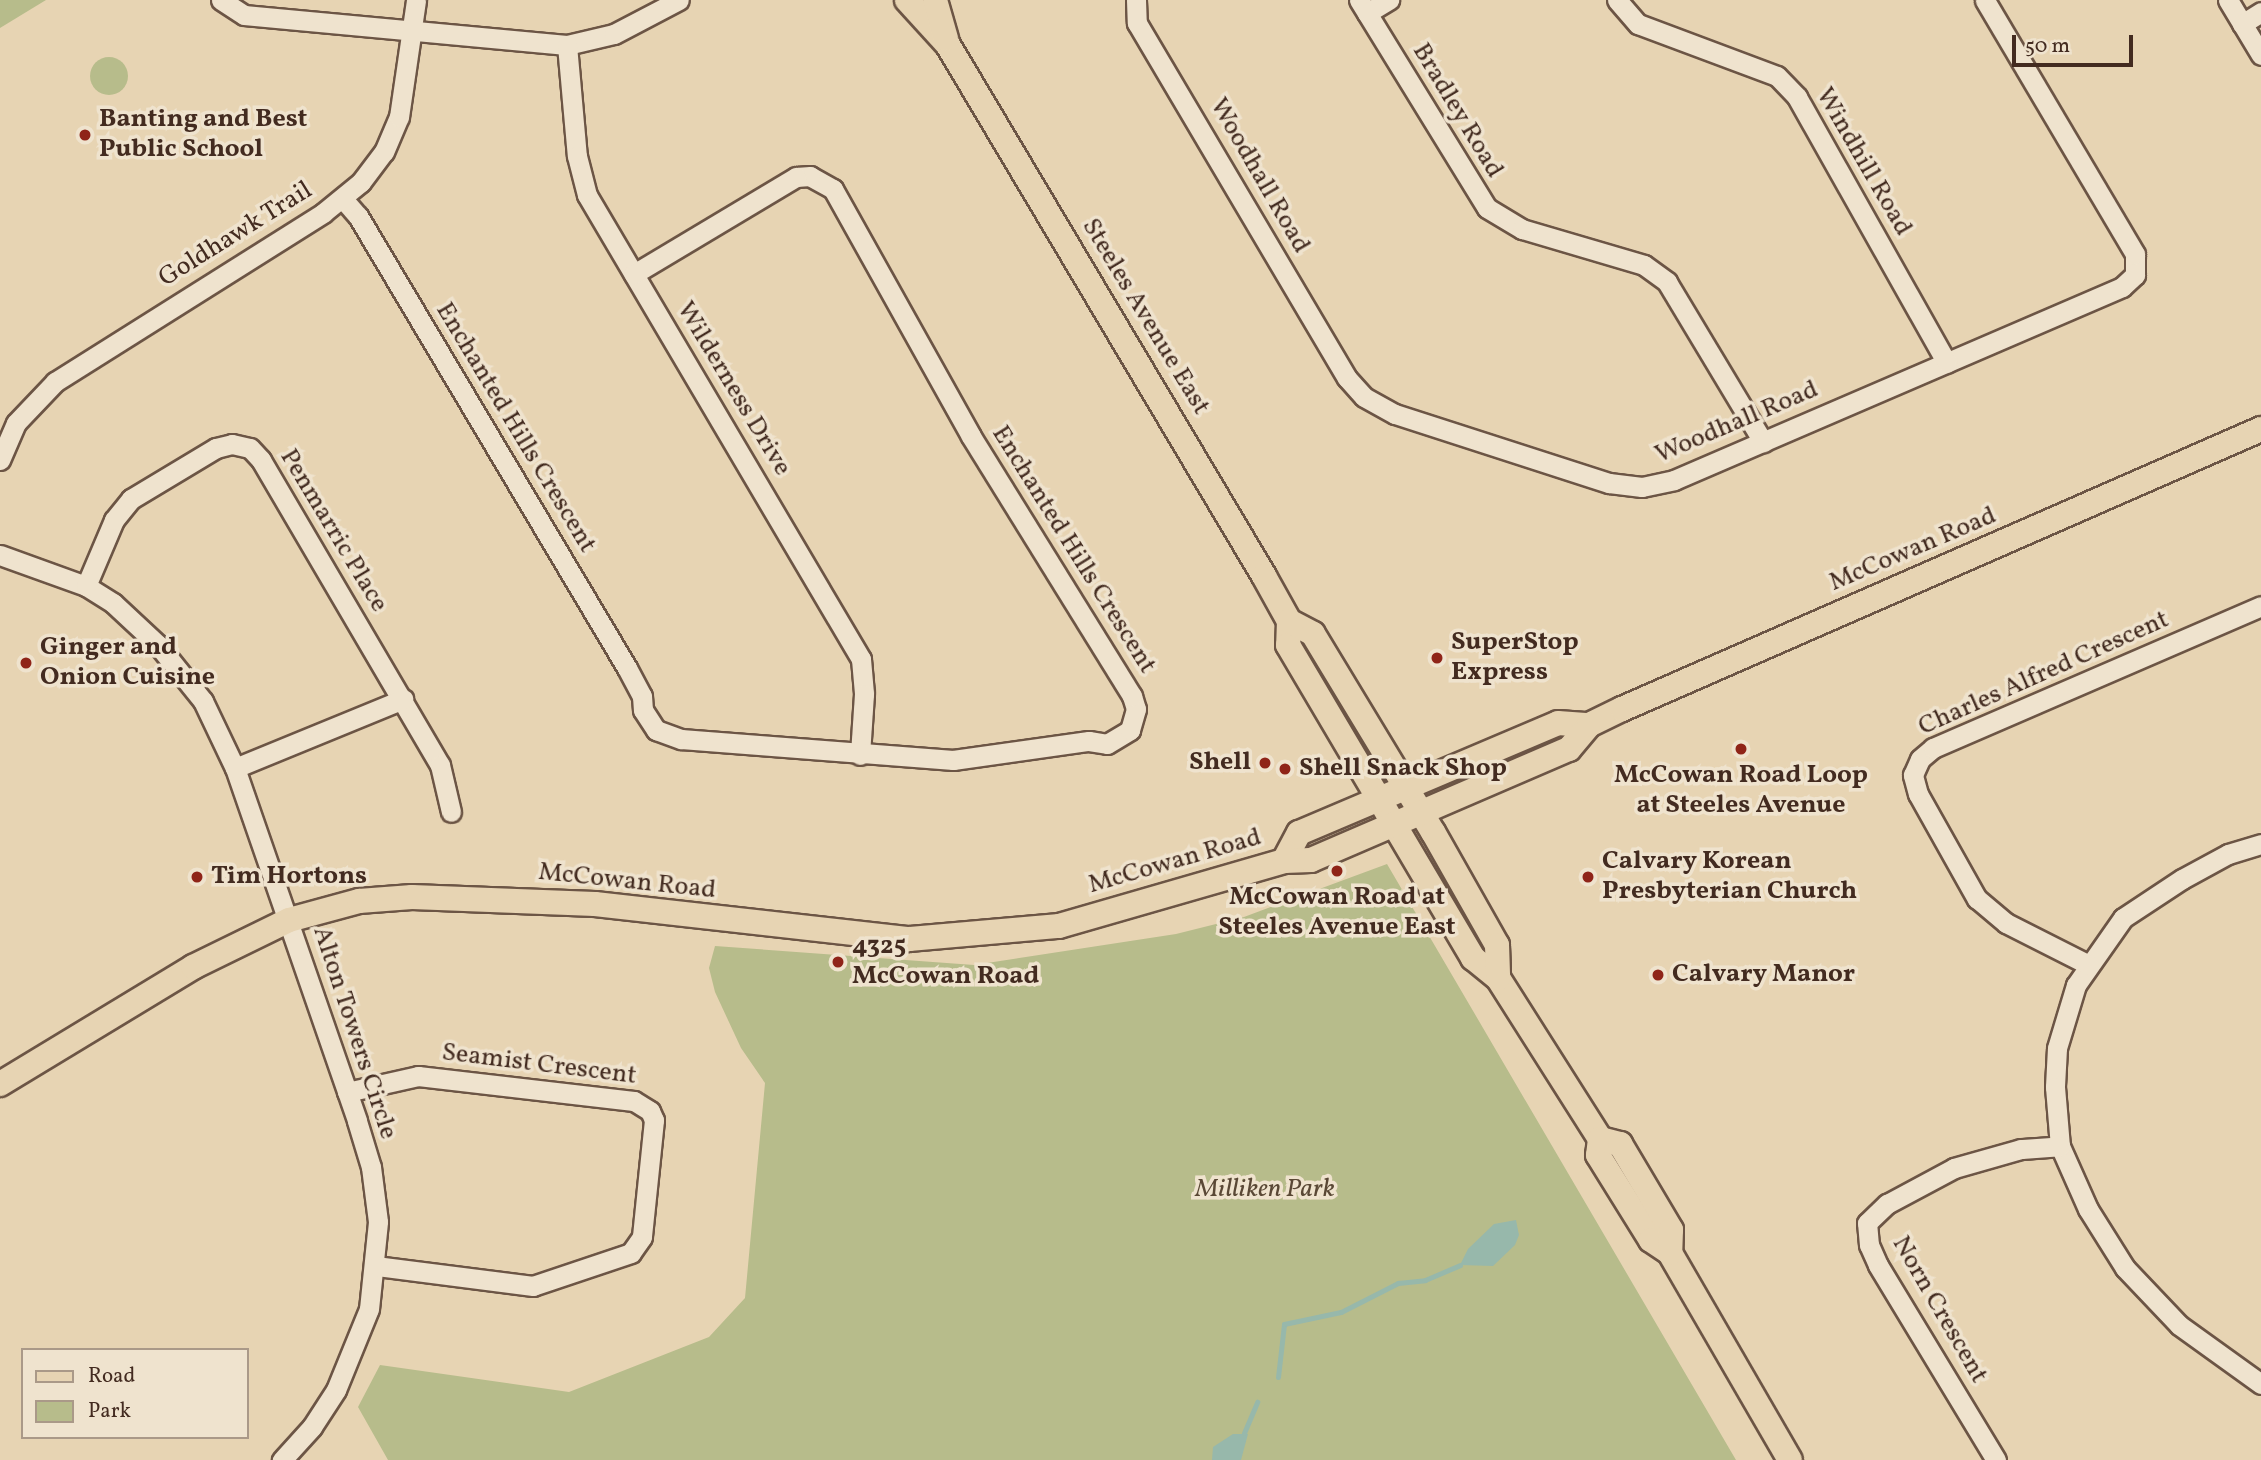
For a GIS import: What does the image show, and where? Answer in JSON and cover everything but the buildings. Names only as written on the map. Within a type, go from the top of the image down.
[{"type":"main road","name":"Steeles Avenue East","points":[[907,0],[948,45],[1289,621],[1313,634],[1497,945],[1498,978]]},
{"type":"main road","name":"Steeles Avenue East","points":[[934,0],[948,45]]},
{"type":"main road","name":"McCowan Road","points":[[0,1084],[193,967],[289,920],[359,901],[412,897],[595,904],[909,939],[1059,926],[1284,861],[1311,860],[1569,748],[1589,725],[2261,429]]},
{"type":"main road","name":"Steeles Avenue East","points":[[1289,621],[1288,645],[1473,958],[1498,978],[1600,1139],[1598,1155],[1651,1240],[1670,1253],[1790,1460]]},
{"type":"main road","name":"McCowan Road","points":[[1284,861],[1299,833],[1558,723],[1589,725]]},
{"type":"street","points":[[221,0],[244,15],[567,45],[614,34],[679,0]]},
{"type":"street","name":"Goldhawk Trail","points":[[0,460],[16,423],[55,382],[343,199],[375,165],[393,132],[407,86],[416,0]]},
{"type":"street","name":"Woodhall Road","points":[[1136,0],[1138,23],[1348,378],[1364,397],[1395,414],[1629,487],[1664,483],[2122,287],[2138,265],[1985,0]]},
{"type":"street","points":[[1363,7],[1390,0]]},
{"type":"street","name":"Windhill Road","points":[[1617,0],[1638,24],[1777,76],[1797,97],[1947,363]]},
{"type":"street","points":[[2228,0],[2261,55]]},
{"type":"street","name":"Bradley Road","points":[[1363,7],[1487,208],[1522,229],[1644,265],[1667,282],[1763,442]]},
{"type":"street","points":[[2242,24],[2261,12]]},
{"type":"street","name":"Wilderness Drive","points":[[567,45],[580,176],[634,274],[861,659],[864,694],[860,755]]},
{"type":"street","name":"Enchanted Hills Crescent","points":[[343,199],[358,216],[627,668],[642,696],[647,720],[656,730],[681,740],[953,760],[1089,741],[1107,744],[1130,730],[1136,709],[971,436],[833,189],[823,180],[796,177],[634,274]]},
{"type":"street","name":"Penmarric Place","points":[[86,586],[114,520],[131,499],[216,448],[241,445],[261,460],[403,699],[440,765],[451,813]]},
{"type":"street","name":"Alton Towers Circle","points":[[0,555],[86,586],[139,625],[186,678],[214,720],[235,768],[347,1092],[377,1203],[377,1266],[369,1309],[345,1374],[312,1427],[282,1460]]},
{"type":"street","name":"Charles Alfred Crescent","points":[[2089,965],[2006,923],[1977,899],[1918,793],[1913,775],[1920,758],[1933,748],[2261,606]]},
{"type":"street","points":[[235,768],[403,699]]},
{"type":"street","points":[[2261,844],[2228,854],[2140,905],[2123,918],[2076,985],[2057,1048],[2060,1146],[2088,1209],[2142,1291],[2179,1325],[2261,1384]]},
{"type":"street","name":"Seamist Crescent","points":[[347,1092],[418,1076],[634,1101],[650,1111],[654,1120],[642,1237],[631,1253],[533,1286],[377,1266]]},
{"type":"street","name":"Norn Crescent","points":[[1996,1460],[1878,1265],[1869,1245],[1867,1223],[1887,1204],[1954,1168],[2021,1149],[2060,1146]]},
{"type":"green space","points":[[0,0],[46,0],[0,28]]},
{"type":"green space","points":[[109,57],[122,63],[128,76],[122,89],[109,95],[96,89],[90,76],[96,63]]},
{"type":"green space","name":"Milliken Park","points":[[1387,864],[1736,1460],[388,1460],[358,1407],[380,1365],[569,1392],[709,1337],[745,1298],[765,1083],[741,1048],[715,992],[709,968],[715,946],[974,965],[1176,934],[1244,917]]},
{"type":"shaded area","points":[[1516,1220],[1519,1235],[1515,1245],[1493,1266],[1460,1265],[1468,1249],[1494,1224]]},
{"type":"shaded area","points":[[1233,1434],[1248,1434],[1241,1460],[1212,1460],[1213,1447]]},
{"type":"waterway","points":[[1278,1377],[1284,1324],[1341,1312],[1398,1283],[1425,1280],[1460,1265]]},
{"type":"waterway","points":[[1244,1433],[1257,1402]]},
{"type":"place","name":"Banting and Best Public School","points":[[85,135]]},
{"type":"place","name":"SuperStop Express","points":[[1437,658]]},
{"type":"place","name":"Ginger and Onion Cuisine","points":[[26,663]]},
{"type":"place","name":"McCowan Road Loop at Steeles Avenue","points":[[1741,749]]},
{"type":"place","name":"Shell","points":[[1265,763]]},
{"type":"place","name":"Shell Snack Shop","points":[[1285,769]]},
{"type":"place","name":"McCowan Road at Steeles Avenue East","points":[[1337,871]]},
{"type":"place","name":"Tim Hortons","points":[[197,877]]},
{"type":"place","name":"Calvary Korean Presbyterian Church","points":[[1588,877]]},
{"type":"place","name":"4325 McCowan Road","points":[[838,962]]},
{"type":"place","name":"Calvary Manor","points":[[1658,975]]}]
